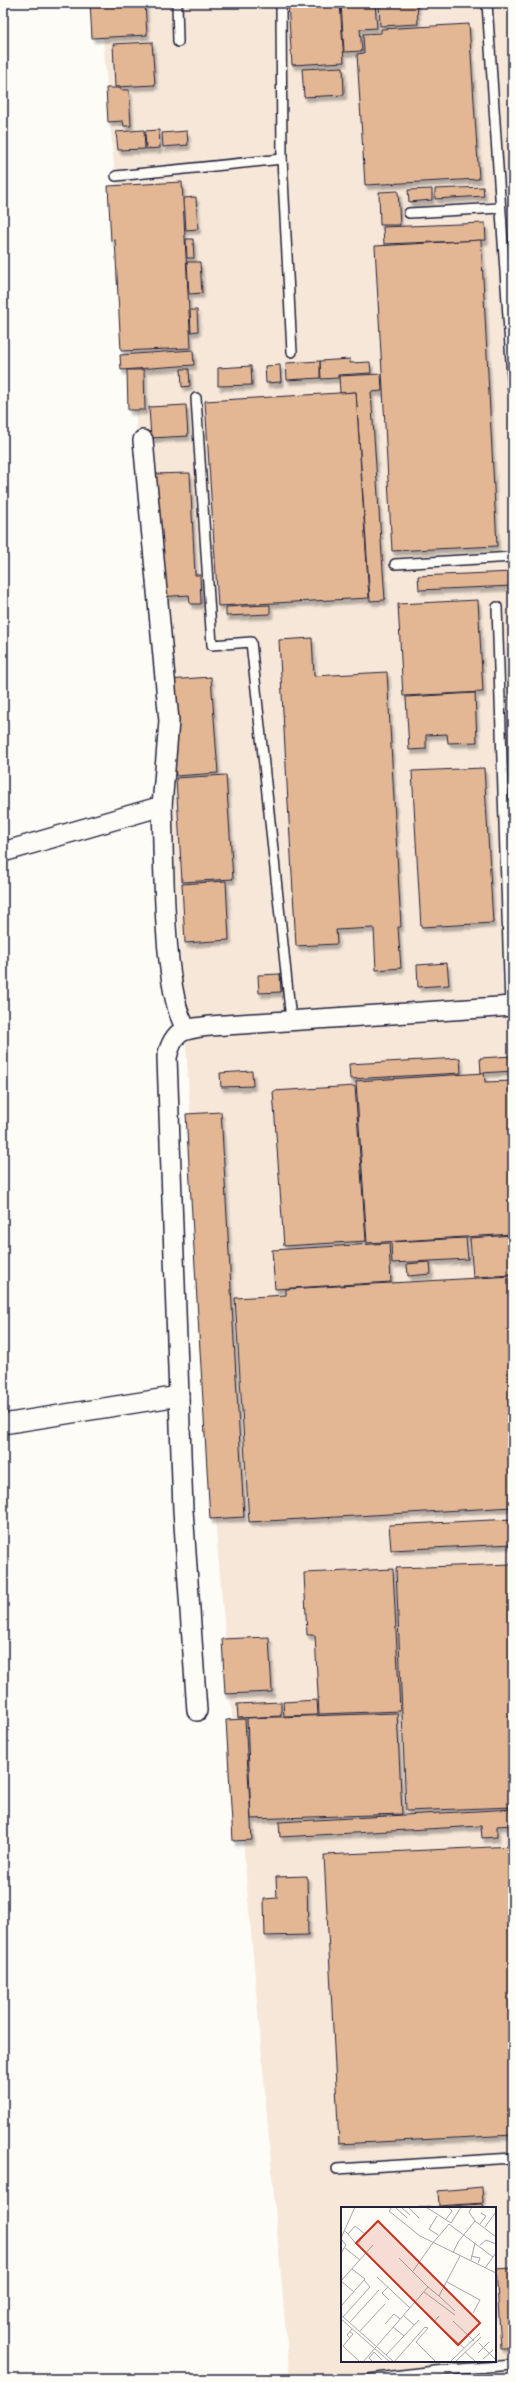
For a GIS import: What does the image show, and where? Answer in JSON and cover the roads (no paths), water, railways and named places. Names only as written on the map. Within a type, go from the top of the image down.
[{"type":"street","points":[[143,440],[169,721],[162,806],[172,984],[180,1017],[187,1028]]},
{"type":"street","points":[[3,852],[162,806]]},
{"type":"street","points":[[197,1711],[183,1510],[167,1057],[173,1039],[187,1028],[512,1006]]},
{"type":"street","points":[[3,1424],[179,1396]]},
{"type":"lane","points":[[177,3],[178,42]]},
{"type":"lane","points":[[281,3],[282,159],[292,352]]},
{"type":"lane","points":[[487,3],[513,391]]},
{"type":"lane","points":[[116,176],[282,159]]},
{"type":"lane","points":[[409,213],[500,208]]},
{"type":"lane","points":[[196,398],[212,645],[251,642],[292,1020]]},
{"type":"lane","points":[[395,564],[513,558]]},
{"type":"lane","points":[[497,607],[512,1006]]},
{"type":"lane","points":[[337,2169],[513,2158]]},
{"type":"lane","points":[[369,2379],[434,2371],[513,2365]]}]
